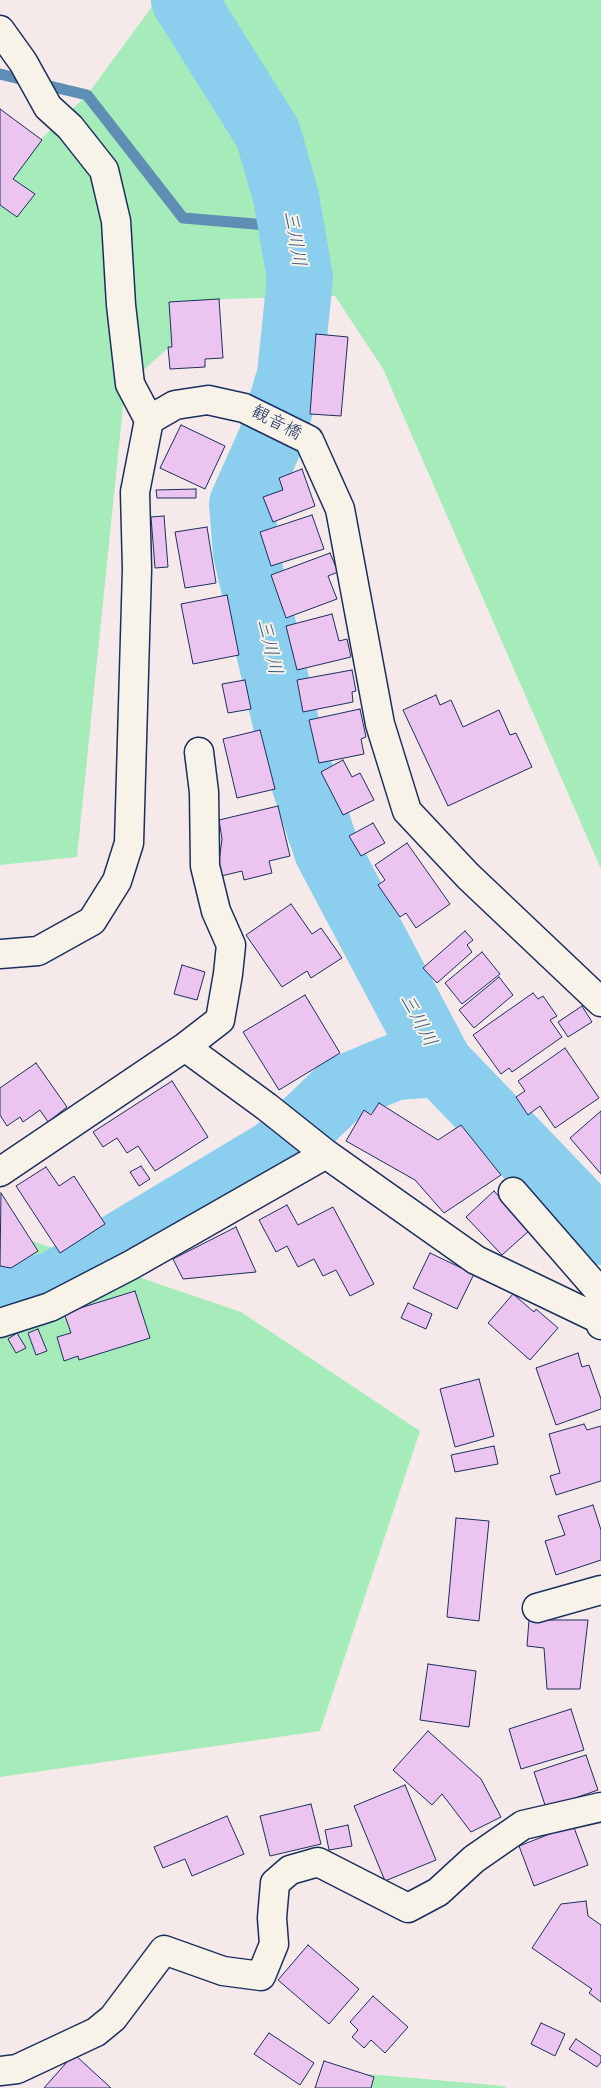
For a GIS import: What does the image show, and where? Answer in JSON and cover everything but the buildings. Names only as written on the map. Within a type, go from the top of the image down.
[{"type":"street","points":[[0,30],[23,62],[48,107],[70,127],[104,170],[116,221],[121,304],[130,384],[149,420],[135,492],[136,579],[129,843],[117,881],[92,921],[38,951],[0,954]]},
{"type":"street","name":"観音橋","points":[[149,420],[175,405],[208,400],[244,408],[308,440],[340,509],[380,724],[407,811],[468,876],[601,1002]]},
{"type":"street","points":[[0,1172],[185,1047],[220,1020],[231,945],[216,911],[205,866],[205,800],[199,752]]},
{"type":"street","points":[[185,1047],[267,1107],[321,1150],[476,1260],[600,1310]]},
{"type":"street","points":[[0,1323],[50,1307],[131,1266],[321,1150]]},
{"type":"street","points":[[513,1192],[600,1310]]},
{"type":"street","points":[[537,1608],[601,1590]]},
{"type":"street","points":[[0,2071],[17,2069],[96,2032],[114,2018],[164,1950],[223,1971],[261,1976],[274,1944],[272,1918],[275,1883],[290,1870],[318,1862],[408,1908],[438,1892],[474,1858],[523,1825],[601,1807]]},
{"type":"green space","points":[[157,0],[601,0],[601,869],[383,369],[335,296],[222,299],[125,387],[77,857],[0,865],[0,178],[87,95]]},
{"type":"green space","points":[[0,1230],[241,1312],[420,1431],[320,1731],[0,1777]]},
{"type":"green space","points":[[369,2074],[503,2086],[507,2088],[318,2088]]},
{"type":"waterway","name":"三川川","points":[[184,0],[268,134],[286,197],[300,278],[290,375],[271,439],[242,504],[246,553],[290,741],[327,851],[440,1064],[601,1232]]},
{"type":"waterway","points":[[0,74],[87,95],[183,218],[291,227]]},
{"type":"waterway","points":[[0,1292],[5,1294],[53,1285],[277,1151],[342,1089],[395,1067],[440,1064]]}]
